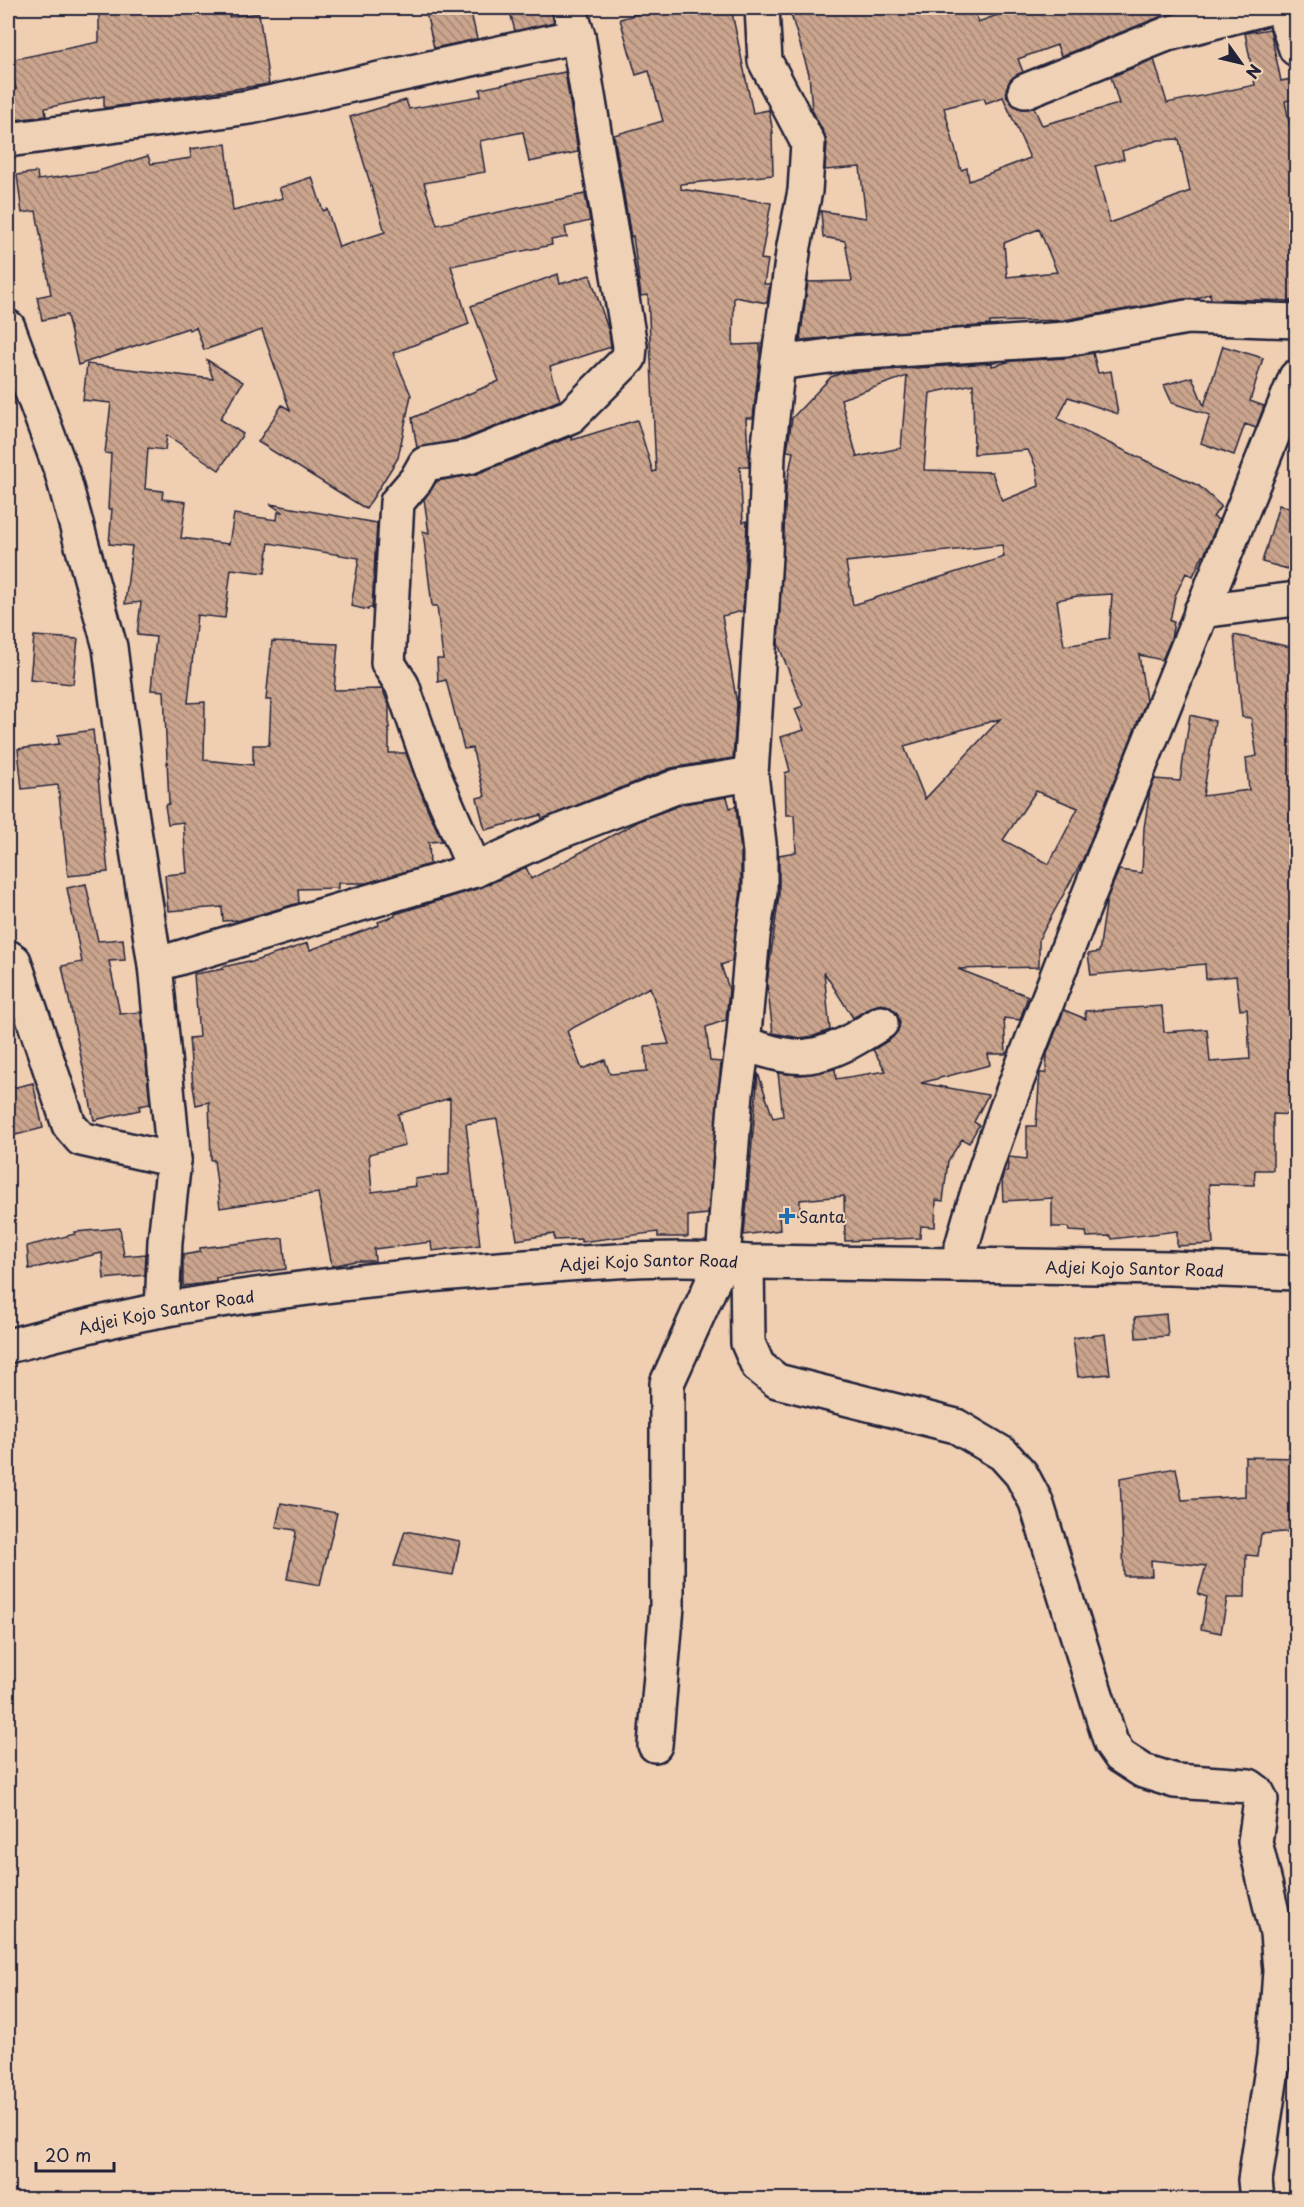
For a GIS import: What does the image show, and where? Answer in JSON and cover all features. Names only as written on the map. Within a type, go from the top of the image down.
[{"type":"street","points":[[762,8],[765,61],[808,143],[805,191],[794,246],[768,454],[765,556],[751,774],[760,852],[760,892],[753,935],[736,1092],[735,1260],[748,1343],[758,1366],[777,1382],[956,1426],[1003,1454],[1021,1474],[1035,1502],[1111,1743],[1120,1756],[1143,1771],[1174,1781],[1249,1786],[1257,1792],[1261,1800],[1255,1842],[1277,1933],[1280,1971],[1274,2056],[1255,2180],[1257,2199]]},
{"type":"street","points":[[1025,91],[1167,34],[1266,8]]},
{"type":"street","points":[[1282,8],[1296,49]]},
{"type":"street","points":[[8,140],[249,107],[574,22],[630,346],[629,358],[571,416],[469,457],[425,464],[416,480],[396,502],[388,663],[402,685],[432,771],[475,870]]},
{"type":"street","points":[[778,363],[851,353],[1066,339],[1187,317],[1296,321]]},
{"type":"street","points":[[10,341],[62,473],[110,647],[129,798],[155,965],[174,1160],[165,1241],[162,1310]]},
{"type":"street","points":[[957,1265],[970,1215],[1004,1114],[1095,877],[1296,377]]},
{"type":"street","points":[[1202,611],[1296,599]]},
{"type":"street","points":[[155,965],[475,870],[561,831],[678,786],[751,774]]},
{"type":"street","points":[[8,957],[14,961],[69,1125],[81,1139],[174,1160]]},
{"type":"street","points":[[743,1044],[783,1054],[807,1057],[846,1045],[881,1023]]},
{"type":"street","points":[[655,1745],[667,1606],[667,1383],[735,1260]]},
{"type":"street","name":"Adjei Kojo Santor Road","points":[[8,1346],[162,1310],[278,1292],[473,1271],[604,1262],[735,1260],[1170,1268],[1296,1274]]},
{"type":"building","points":[[176,8],[227,8],[229,17],[259,13],[269,84],[104,108],[104,96],[45,108],[46,116],[8,121],[8,90],[16,89],[10,60],[99,42],[99,13],[176,11]]},
{"type":"building","points":[[425,8],[470,8],[477,39],[434,48]]},
{"type":"building","points":[[509,8],[551,8],[554,22],[515,31]]},
{"type":"building","points":[[658,8],[731,8],[753,113],[769,110],[773,133],[773,175],[681,184],[681,189],[771,203],[761,259],[768,260],[764,284],[770,284],[767,303],[734,297],[733,345],[760,344],[760,356],[753,418],[746,418],[749,467],[740,467],[743,522],[747,521],[743,611],[722,616],[737,704],[733,758],[671,768],[542,819],[541,815],[485,830],[477,798],[485,796],[472,748],[464,749],[446,680],[438,682],[437,659],[443,659],[437,606],[432,606],[423,531],[429,533],[424,499],[437,481],[476,474],[572,436],[572,440],[637,420],[653,472],[656,471],[648,295],[641,296],[633,236],[631,237],[614,135],[663,121],[649,71],[636,75],[620,19]]},
{"type":"building","points":[[789,8],[974,8],[978,22],[1017,8],[1157,8],[1160,17],[1061,56],[1057,45],[1018,59],[1023,72],[1010,80],[1006,89],[1007,97],[1013,105],[1022,109],[1034,108],[1042,125],[1119,104],[1111,77],[1154,59],[1167,103],[1255,85],[1245,33],[1270,29],[1281,81],[1296,78],[1296,99],[1285,101],[1296,159],[1296,301],[1211,299],[1210,293],[1196,299],[1184,299],[1064,320],[990,322],[990,325],[800,340],[808,282],[852,281],[845,241],[823,237],[821,211],[866,218],[860,167],[825,170],[827,144],[825,135],[812,110],[809,74]],"holes":[[[1003,97],[1030,158],[969,181],[967,168],[961,170],[944,108],[984,98],[986,103]],[[1179,139],[1190,191],[1110,223],[1095,166],[1124,159],[1122,151],[1159,140]],[[1039,229],[1057,272],[1007,277],[1004,243]]]},
{"type":"building","points":[[565,72],[578,152],[529,162],[523,132],[480,141],[485,172],[424,183],[437,225],[585,194],[590,221],[565,227],[567,237],[551,240],[552,245],[451,266],[469,324],[393,353],[411,395],[398,458],[366,509],[258,442],[282,405],[290,410],[262,330],[204,350],[196,327],[189,330],[188,328],[78,365],[67,315],[42,320],[37,297],[51,294],[36,211],[22,213],[17,175],[37,172],[38,180],[95,172],[148,156],[151,164],[191,158],[190,149],[226,144],[233,211],[283,198],[279,188],[312,177],[323,211],[327,209],[339,247],[385,232],[350,117],[406,100],[409,109],[481,96],[480,89]]},
{"type":"building","points":[[558,274],[560,284],[590,275],[609,332],[611,347],[550,367],[560,400],[464,439],[417,448],[412,418],[499,381],[471,306]]},
{"type":"building","points":[[1223,346],[1263,358],[1250,401],[1264,406],[1256,428],[1245,424],[1234,455],[1201,443],[1210,415],[1172,403],[1164,385],[1192,377],[1204,406]]},
{"type":"building","points":[[1093,353],[1098,373],[1111,371],[1118,414],[1068,397],[1058,419],[1199,486],[1221,506],[1213,517],[1219,520],[1193,576],[1186,573],[1175,596],[1170,621],[1174,622],[1171,639],[1162,660],[1139,655],[1146,701],[1083,859],[1039,939],[1039,967],[958,969],[1028,996],[1020,1020],[1004,1018],[1006,1054],[988,1054],[990,1065],[921,1083],[988,1095],[974,1122],[979,1125],[969,1143],[962,1139],[948,1161],[943,1201],[936,1200],[935,1227],[921,1226],[920,1238],[845,1241],[844,1196],[800,1200],[800,1214],[779,1215],[780,1230],[744,1235],[758,1073],[773,1118],[783,1116],[778,1073],[801,1075],[835,1069],[836,1079],[886,1071],[873,1050],[891,1039],[898,1031],[900,1023],[897,1013],[889,1006],[881,1004],[853,1018],[824,972],[830,1030],[800,1038],[773,1033],[767,983],[779,895],[779,855],[796,852],[794,815],[786,815],[785,773],[790,771],[781,737],[804,730],[795,709],[803,706],[778,644],[786,487],[793,452],[787,451],[792,418],[831,377],[842,373],[992,363],[992,366],[1012,361],[1067,358]],"holes":[[[907,376],[901,448],[857,457],[841,399]],[[973,384],[974,454],[1028,450],[1036,467],[1039,486],[1002,501],[992,472],[924,470],[930,393]],[[1002,545],[1004,557],[853,605],[846,562]],[[1112,594],[1109,639],[1064,646],[1057,600]],[[1000,719],[925,799],[904,746]],[[1036,791],[1078,808],[1049,864],[1003,840]]]},
{"type":"building","points":[[207,360],[243,382],[220,419],[243,434],[219,470],[167,435],[165,450],[148,448],[145,489],[163,491],[162,499],[186,502],[181,538],[229,544],[234,514],[277,520],[278,512],[282,512],[270,504],[377,523],[372,608],[368,610],[351,606],[359,558],[269,543],[265,573],[231,569],[225,618],[197,615],[188,703],[205,702],[204,760],[253,765],[253,745],[269,745],[271,700],[266,700],[272,641],[338,644],[334,690],[382,689],[389,705],[389,753],[406,753],[442,841],[429,842],[430,864],[367,883],[338,883],[338,888],[298,889],[299,903],[240,920],[223,921],[222,907],[168,911],[165,875],[187,873],[183,822],[168,824],[165,805],[169,804],[164,691],[151,690],[156,637],[137,635],[141,602],[125,604],[132,546],[109,544],[112,509],[108,509],[111,454],[105,453],[111,403],[83,400],[87,364],[213,379]]},
{"type":"building","points":[[1279,505],[1296,510],[1296,542],[1288,569],[1262,562]]},
{"type":"building","points":[[1234,635],[1296,648],[1296,1115],[1273,1114],[1273,1170],[1255,1170],[1254,1185],[1209,1184],[1213,1244],[1177,1246],[1177,1231],[1112,1239],[1111,1236],[1087,1237],[1086,1232],[1069,1231],[1068,1227],[1052,1227],[1052,1198],[1003,1201],[1002,1179],[1004,1172],[1007,1172],[1009,1157],[1027,1159],[1027,1126],[1036,1126],[1040,1073],[1046,1073],[1047,1054],[1064,1010],[1086,1019],[1085,1011],[1162,1006],[1164,1032],[1207,1029],[1210,1062],[1250,1059],[1247,1009],[1240,1010],[1236,976],[1206,979],[1205,964],[1091,975],[1088,954],[1099,952],[1107,898],[1119,870],[1142,873],[1144,828],[1150,790],[1155,779],[1180,781],[1190,715],[1215,721],[1203,796],[1249,790],[1246,758],[1257,756],[1251,718],[1242,717]]},
{"type":"building","points":[[34,636],[78,639],[73,684],[30,680]]},
{"type":"building","points":[[93,730],[108,872],[68,876],[58,785],[22,789],[18,749],[59,744],[58,735]]},
{"type":"building","points":[[727,797],[730,808],[736,806],[741,853],[741,890],[732,961],[721,965],[729,989],[726,1020],[706,1027],[710,1061],[721,1062],[708,1214],[688,1216],[688,1237],[658,1237],[658,1232],[581,1242],[581,1239],[554,1240],[554,1234],[517,1240],[497,1119],[466,1124],[480,1245],[432,1251],[431,1242],[374,1249],[375,1261],[355,1261],[332,1266],[318,1193],[220,1208],[214,1160],[211,1160],[209,1102],[196,1105],[193,1086],[189,1038],[199,1037],[194,974],[223,969],[223,967],[249,961],[249,963],[308,943],[310,950],[379,925],[378,922],[395,916],[395,914],[480,888],[526,867],[531,879],[641,820],[683,804]],"holes":[[[650,987],[669,1044],[645,1046],[647,1071],[610,1074],[605,1060],[582,1069],[567,1031]],[[450,1098],[449,1174],[415,1179],[416,1186],[372,1192],[369,1154],[405,1145],[398,1114]]]},
{"type":"building","points":[[86,884],[98,941],[123,939],[125,960],[109,961],[120,1014],[141,1012],[150,1104],[139,1106],[140,1110],[94,1120],[62,966],[82,962],[67,888]]},
{"type":"building","points":[[33,1083],[43,1128],[8,1137],[8,1089]]},
{"type":"building","points":[[120,1228],[124,1256],[146,1254],[145,1275],[104,1279],[102,1253],[29,1269],[27,1246],[75,1234],[75,1232]]},
{"type":"building","points":[[283,1238],[286,1269],[216,1278],[216,1282],[183,1286],[183,1255],[200,1252],[200,1248]]},
{"type":"building","points":[[1166,1314],[1168,1336],[1136,1338],[1135,1317]]},
{"type":"building","points":[[1105,1334],[1110,1374],[1078,1377],[1073,1338]]},
{"type":"building","points":[[1245,1457],[1296,1458],[1296,1531],[1261,1534],[1258,1556],[1246,1555],[1245,1598],[1227,1598],[1221,1633],[1201,1629],[1207,1597],[1198,1594],[1206,1566],[1151,1560],[1152,1576],[1124,1576],[1120,1478],[1176,1468],[1182,1500],[1245,1496]]},
{"type":"building","points":[[281,1503],[337,1513],[320,1585],[287,1579],[296,1533],[295,1530],[276,1527]]},
{"type":"building","points":[[405,1531],[460,1541],[453,1575],[394,1566]]},
{"type":"place","name":"Santa","points":[[787,1216]]}]
